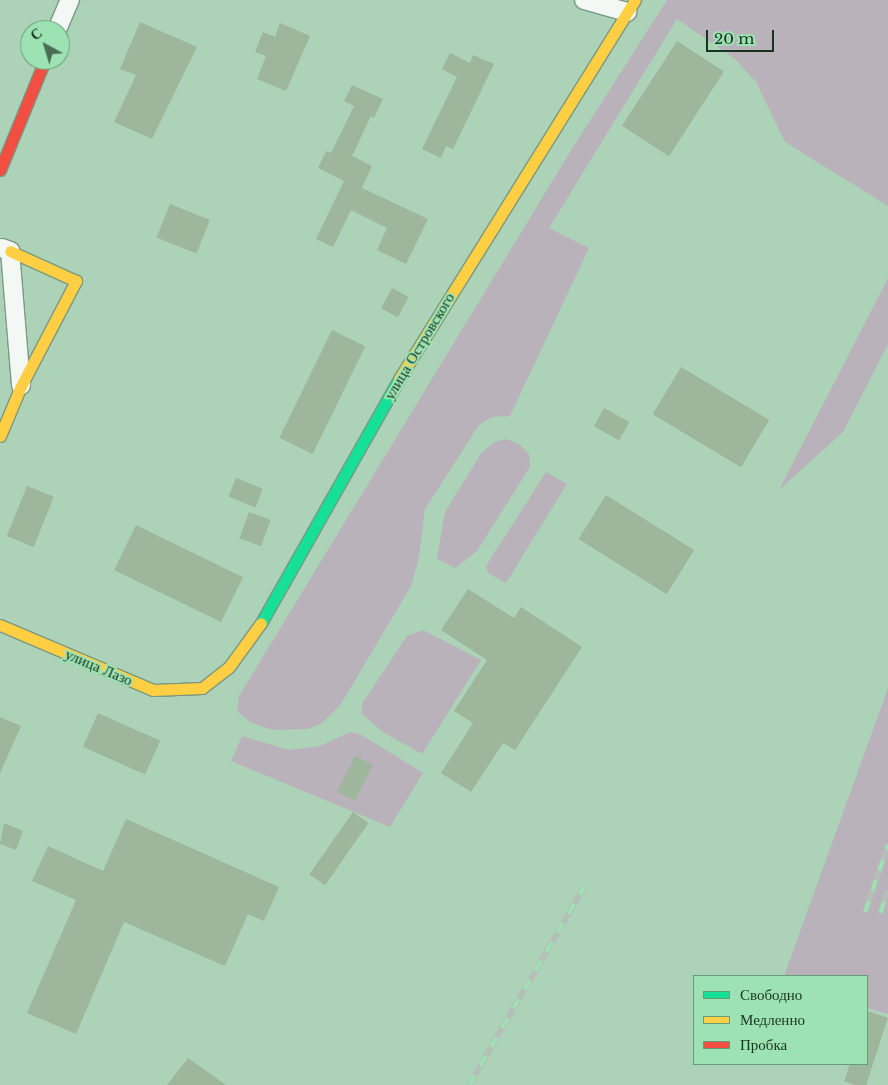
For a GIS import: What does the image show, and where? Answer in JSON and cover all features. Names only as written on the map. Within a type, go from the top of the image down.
[{"type":"street","points":[[61,20],[70,0]]},
{"type":"street","points":[[584,0],[631,6]]},
{"type":"street","name":"улица Островского","points":[[202,688],[229,667],[255,634],[404,370],[631,6]]},
{"type":"street","points":[[0,170],[41,70]]},
{"type":"street","points":[[5,249],[21,386]]},
{"type":"street","points":[[0,436],[21,386],[76,281],[5,249]]},
{"type":"street","name":"улица Лазо","points":[[0,624],[154,690],[202,688]]},
{"type":"shaded area","points":[[667,0],[888,0],[888,206],[785,142],[756,82],[735,59],[677,19],[549,228],[589,248],[510,416],[492,417],[479,425],[425,509],[419,558],[411,586],[341,704],[322,723],[309,729],[272,730],[250,722],[237,711],[239,696],[570,152]]},
{"type":"shaded area","points":[[888,278],[888,344],[843,432],[779,490]]},
{"type":"shaded area","points":[[506,439],[519,444],[529,454],[530,467],[477,551],[455,568],[437,559],[445,512],[482,452],[495,442]]},
{"type":"shaded area","points":[[546,472],[567,484],[506,583],[488,573],[486,566]]},
{"type":"shaded area","points":[[423,630],[481,660],[422,754],[383,732],[362,714],[362,704],[407,636]]},
{"type":"shaded area","points":[[888,688],[888,1014],[868,1008],[868,975],[784,975]]},
{"type":"shaded area","points":[[350,732],[360,734],[423,773],[390,827],[231,761],[242,736],[289,750],[320,746]]},
{"type":"building","points":[[140,22],[197,47],[152,139],[114,122],[136,75],[120,69]]},
{"type":"building","points":[[280,23],[310,36],[286,91],[257,79],[266,56],[255,52],[263,32],[275,37]]},
{"type":"building","points":[[677,41],[724,71],[669,156],[622,126]]},
{"type":"building","points":[[450,53],[470,63],[473,55],[494,64],[453,149],[446,146],[441,158],[422,149],[457,77],[442,69]]},
{"type":"building","points":[[352,85],[383,99],[374,118],[371,116],[352,156],[372,166],[362,188],[428,219],[406,264],[377,250],[387,228],[351,210],[333,247],[316,239],[344,181],[318,168],[326,151],[331,153],[354,106],[344,101]]},
{"type":"building","points":[[170,204],[210,220],[196,253],[157,237]]},
{"type":"building","points":[[392,288],[409,297],[398,317],[381,308]]},
{"type":"building","points":[[332,330],[365,346],[313,454],[279,438]]},
{"type":"building","points":[[681,367],[769,420],[741,467],[653,414]]},
{"type":"building","points":[[604,408],[629,422],[619,440],[594,426]]},
{"type":"building","points":[[236,478],[263,489],[255,507],[229,497]]},
{"type":"building","points":[[27,486],[54,497],[34,547],[7,536]]},
{"type":"building","points":[[606,495],[694,550],[667,594],[578,539]]},
{"type":"building","points":[[249,512],[271,520],[261,546],[239,538]]},
{"type":"building","points":[[136,525],[243,577],[221,622],[114,570]]},
{"type":"building","points":[[468,589],[514,618],[521,607],[582,647],[515,750],[503,743],[471,792],[441,773],[473,723],[454,711],[487,660],[441,630]]},
{"type":"building","points":[[98,713],[160,741],[145,774],[83,747]]},
{"type":"building","points":[[0,717],[21,726],[0,773]]},
{"type":"building","points":[[355,756],[373,765],[355,801],[337,792]]},
{"type":"building","points":[[353,812],[369,823],[325,885],[309,874]]},
{"type":"building","points":[[126,819],[279,887],[264,921],[248,914],[225,966],[124,922],[76,1034],[27,1013],[76,900],[32,881],[48,846],[103,871]]},
{"type":"building","points":[[4,823],[23,831],[16,850],[0,844]]},
{"type":"building","points":[[868,1011],[888,1018],[866,1085],[855,1085],[844,1081],[849,1065],[868,1065]]},
{"type":"building","points":[[188,1058],[226,1085],[167,1085]]},
{"type":"railway","points":[[865,912],[888,845]]},
{"type":"railway","points":[[469,1085],[585,885]]},
{"type":"railway","points":[[880,913],[888,891]]},
{"type":"traffic: fast","points":[[261,623],[399,379]]},
{"type":"traffic: slow","points":[[399,379],[635,0]]},
{"type":"traffic: slow","points":[[0,436],[21,386],[76,281],[10,251]]},
{"type":"traffic: slow","points":[[0,625],[153,690],[202,688],[229,667],[261,623]]},
{"type":"traffic: jam","points":[[0,170],[41,70]]}]
